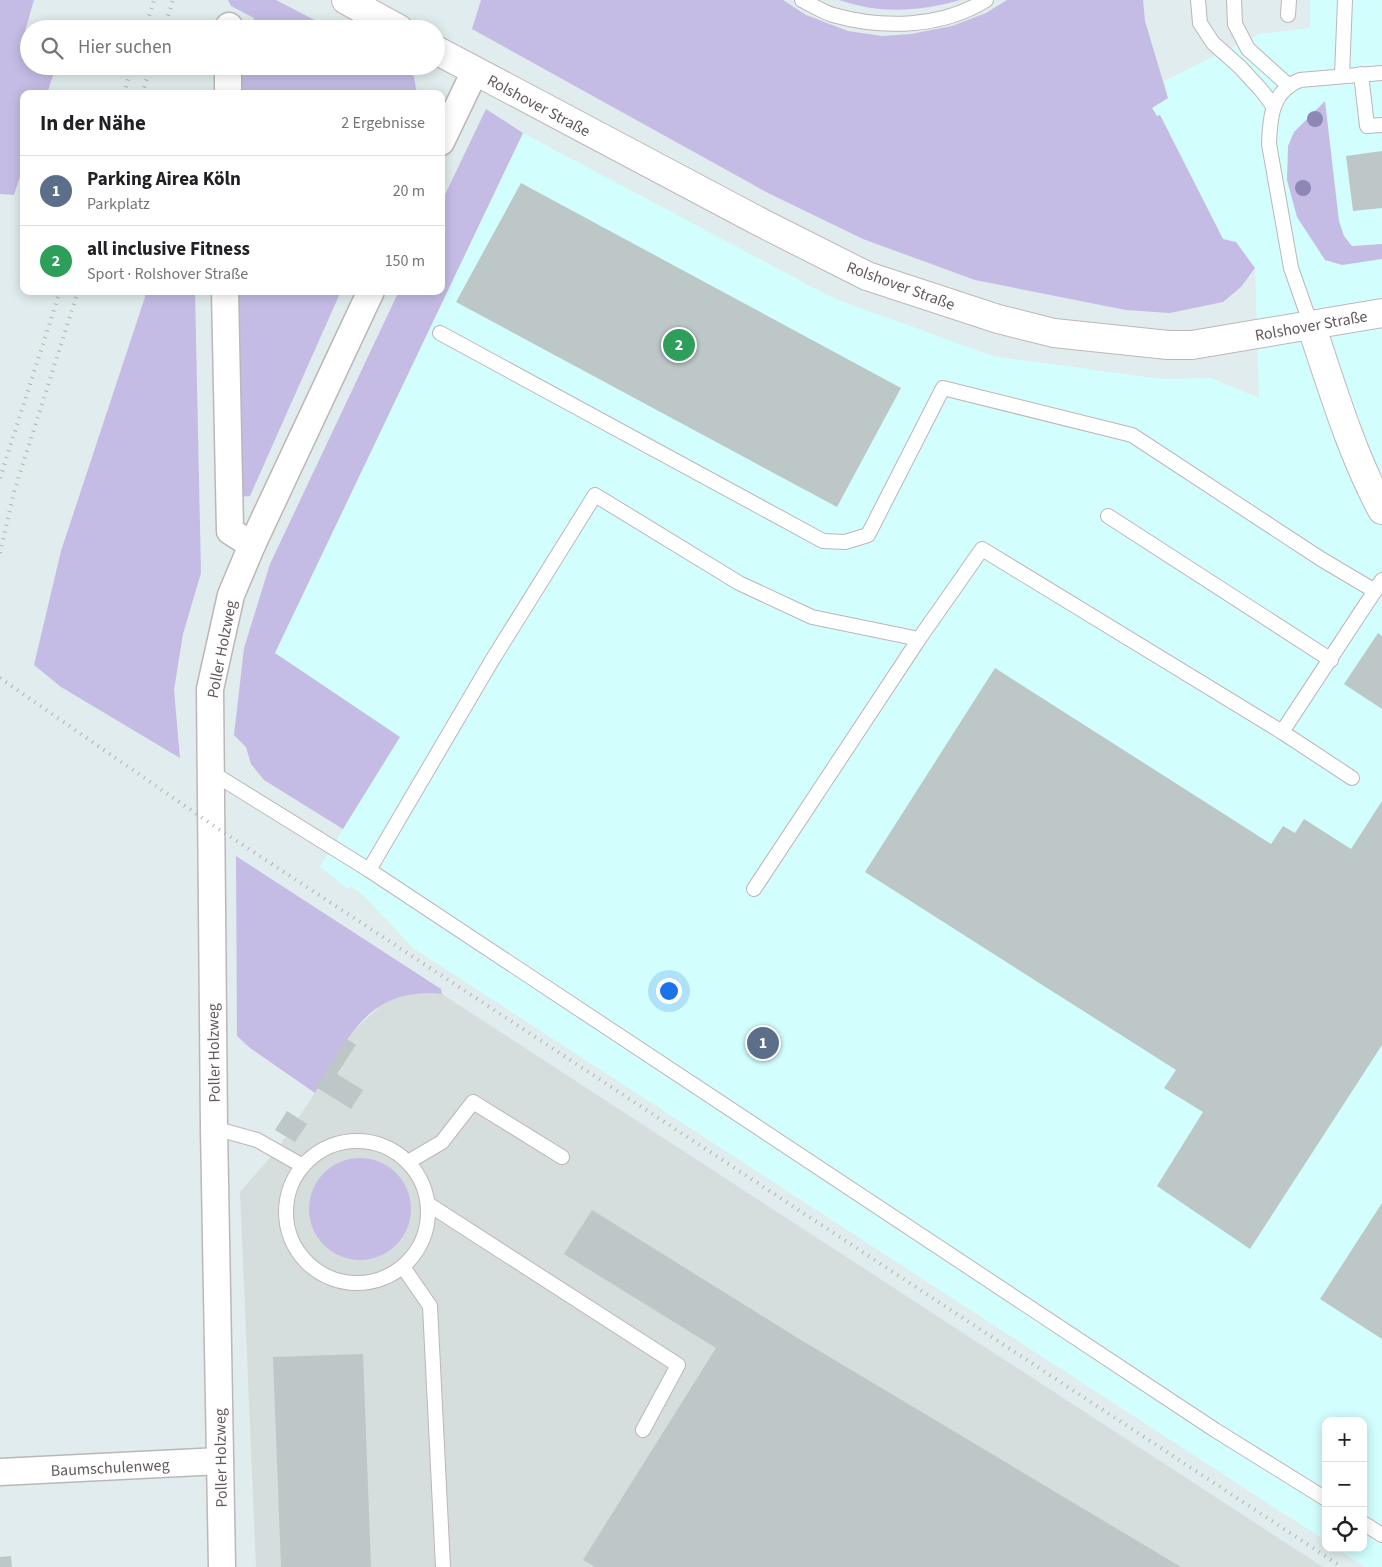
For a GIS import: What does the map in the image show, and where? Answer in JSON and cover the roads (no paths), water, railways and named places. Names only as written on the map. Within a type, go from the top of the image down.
[{"type":"street","points":[[346,0],[382,20]]},
{"type":"street","name":"Rolshover Straße","points":[[445,55],[760,222],[867,276],[998,319],[1054,333],[1168,345],[1192,345],[1382,313]]},
{"type":"street","points":[[445,134],[475,71]]},
{"type":"street","points":[[228,75],[228,90]]},
{"type":"street","points":[[225,295],[230,531],[252,545]]},
{"type":"street","name":"Poller Holzweg","points":[[222,1567],[214,1128],[210,689],[231,595],[252,545],[369,295]]},
{"type":"street","points":[[1310,325],[1358,457],[1382,510]]},
{"type":"street","name":"Baumschulenweg","points":[[0,1472],[220,1461]]},
{"type":"lane","points":[[802,0],[832,15],[883,25],[924,23],[976,7],[986,0]]},
{"type":"lane","points":[[1198,0],[1200,24],[1213,43],[1240,67],[1274,107]]},
{"type":"lane","points":[[1234,0],[1235,24],[1248,49],[1288,85]]},
{"type":"lane","points":[[1288,15],[1289,0]]},
{"type":"lane","points":[[1342,75],[1345,0]]},
{"type":"lane","points":[[1310,325],[1291,268],[1269,144],[1270,123],[1274,107],[1281,91],[1288,85],[1300,80],[1382,73]]},
{"type":"lane","points":[[1361,74],[1367,126],[1382,125]]},
{"type":"lane","points":[[440,333],[823,541],[845,542],[868,535],[942,388],[1132,435],[1321,559],[1378,585],[1331,660],[1282,732]]},
{"type":"lane","points":[[369,870],[491,662],[595,495],[739,583],[812,617],[919,638]]},
{"type":"lane","points":[[1108,516],[1331,660]]},
{"type":"lane","points":[[754,889],[919,638],[982,549],[1282,732],[1352,778]]},
{"type":"lane","points":[[211,772],[369,870],[1207,1424],[1322,1496]]},
{"type":"lane","points":[[408,1162],[442,1142],[474,1102],[562,1157]]},
{"type":"lane","points":[[214,1128],[257,1140],[303,1166]]},
{"type":"lane","points":[[366,1140],[389,1148],[408,1162],[422,1181],[428,1204],[427,1228],[418,1249],[403,1267],[382,1278],[360,1283],[336,1280],[316,1270],[300,1253],[289,1232],[286,1209],[291,1186],[303,1166],[320,1150],[342,1142],[366,1140]]},
{"type":"lane","points":[[428,1204],[678,1365],[643,1430]]},
{"type":"lane","points":[[403,1267],[430,1306],[443,1567]]},
{"type":"lane","points":[[1367,1526],[1382,1535]]},
{"type":"railway","points":[[148,20],[154,0]]},
{"type":"railway","points":[[167,20],[173,0]]},
{"type":"railway","points":[[125,90],[129,75]]},
{"type":"railway","points":[[143,90],[148,75]]},
{"type":"railway","points":[[0,478],[59,295]]},
{"type":"railway","points":[[0,553],[14,492],[77,295]]},
{"type":"railway","points":[[0,678],[211,824],[1342,1567]]},
{"type":"place","name":"all inclusive Fitness","points":[[679,345]]},
{"type":"place","name":"Parking Airea Köln","points":[[763,1043]]}]
